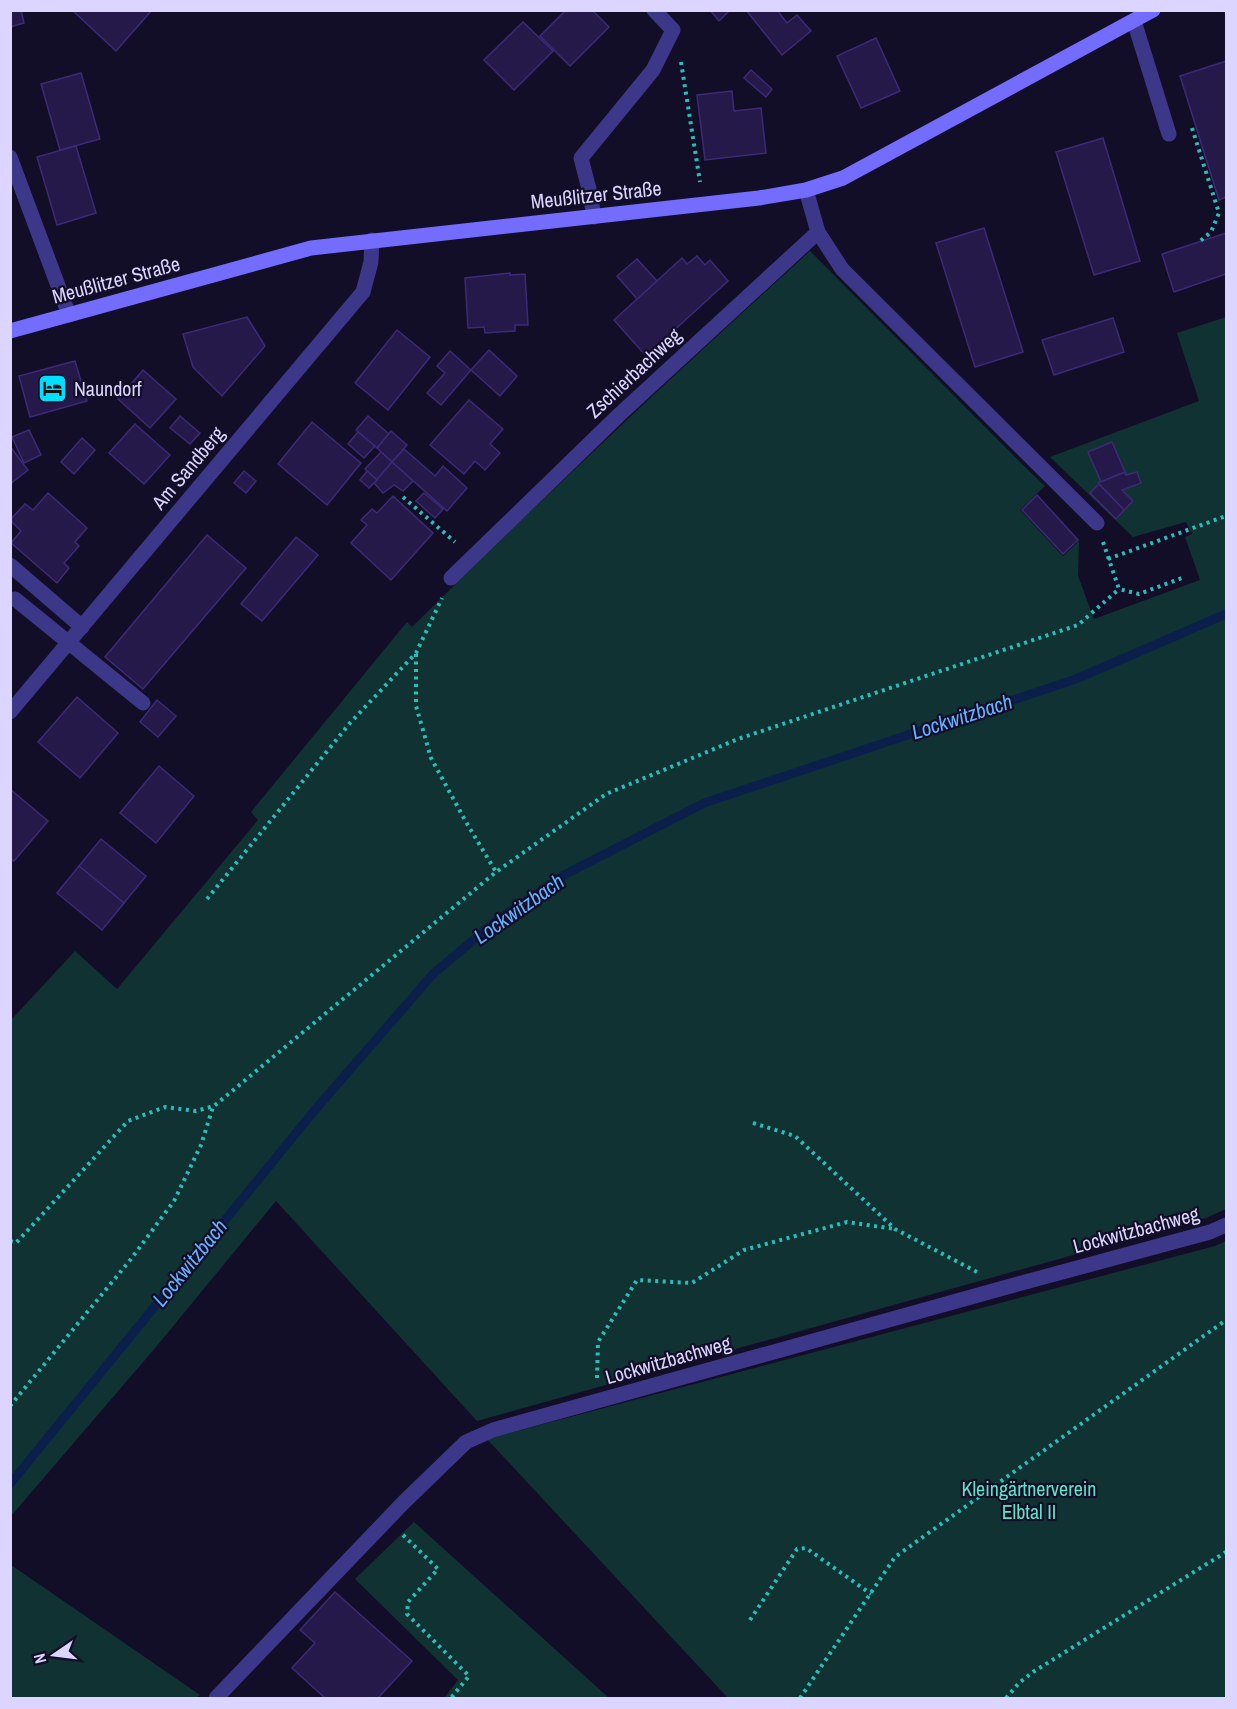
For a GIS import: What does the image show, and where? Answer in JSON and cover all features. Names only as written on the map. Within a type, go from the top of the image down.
[{"type":"street","points":[[594,217],[581,159],[653,70],[673,30],[654,10]]},
{"type":"street","name":"Meußlitzer Straße","points":[[10,331],[311,248],[594,217],[806,190],[843,178],[1153,10]]},
{"type":"street","points":[[1134,21],[1169,134]]},
{"type":"street","points":[[10,158],[69,315]]},
{"type":"street","points":[[806,190],[818,232],[842,269],[1096,523]]},
{"type":"street","name":"Zschierbachweg","points":[[452,578],[620,414],[818,232]]},
{"type":"street","name":"Am Sandberg","points":[[10,712],[363,292],[371,262],[372,240]]},
{"type":"street","points":[[10,565],[82,627]]},
{"type":"street","points":[[15,599],[143,703]]},
{"type":"street","name":"Lockwitzbachweg","points":[[216,1698],[466,1442],[492,1430],[1210,1232],[1227,1225]]},
{"type":"path","points":[[673,30],[679,46],[704,204]]},
{"type":"path","points":[[1219,213],[1227,217]]},
{"type":"path","points":[[403,497],[472,557]]},
{"type":"path","points":[[1108,559],[1227,516]]},
{"type":"path","points":[[1110,565],[1119,589]]},
{"type":"path","points":[[207,898],[350,723],[416,653],[452,578]]},
{"type":"path","points":[[1119,589],[1139,594],[1182,578]]},
{"type":"path","points":[[10,1241],[16,1243],[128,1121],[165,1107],[196,1111],[213,1106],[496,872],[606,794],[738,739],[1078,625],[1119,589]]},
{"type":"path","points":[[416,653],[416,706],[431,758],[496,872]]},
{"type":"path","points":[[10,1406],[131,1259],[174,1201],[201,1145],[213,1106]]},
{"type":"path","points":[[753,1123],[795,1136],[895,1229],[1006,1287]]},
{"type":"path","points":[[596,1402],[598,1342],[638,1280],[692,1283],[744,1250],[847,1222],[895,1229]]},
{"type":"path","points":[[800,1698],[895,1557],[1227,1320]]},
{"type":"path","points":[[387,1521],[438,1569],[408,1602],[407,1614],[469,1676],[451,1698]]},
{"type":"path","points":[[750,1620],[797,1549],[806,1548],[871,1594]]},
{"type":"path","points":[[1006,1698],[1033,1672],[1227,1552]]},
{"type":"green space","points":[[810,251],[1045,486],[1020,510],[1063,556],[1079,541],[1078,576],[1094,619],[1200,580],[1185,537],[1192,534],[1186,522],[1133,537],[1050,457],[1199,401],[1177,333],[1226,317],[1226,1209],[1206,1218],[477,1421],[276,1201],[156,1347],[11,1516],[11,1020],[75,951],[117,989],[258,820],[251,812],[407,622],[412,627],[609,437]]},
{"type":"green space","name":"Kleingärtnerverein Elbtal II","points":[[1226,1241],[1226,1698],[728,1698],[487,1439],[1215,1246]]},
{"type":"green space","points":[[414,1522],[609,1698],[444,1698],[458,1680],[355,1579]]},
{"type":"green space","points":[[10,1565],[200,1695],[196,1698],[11,1698]]},
{"type":"building","points":[[10,10],[21,10],[24,23],[10,27]]},
{"type":"building","points":[[72,10],[152,10],[116,51]]},
{"type":"building","points":[[566,10],[592,10],[609,27],[570,66],[540,36]]},
{"type":"building","points":[[710,10],[730,10],[719,21]]},
{"type":"building","points":[[746,10],[777,10],[787,23],[797,15],[811,31],[782,55]]},
{"type":"building","points":[[523,22],[553,51],[514,90],[484,60]]},
{"type":"building","points":[[876,38],[900,91],[861,108],[837,56]]},
{"type":"building","points":[[1226,61],[1226,197],[1219,200],[1180,76]]},
{"type":"building","points":[[751,70],[772,89],[766,97],[744,78]]},
{"type":"building","points":[[81,73],[100,139],[60,150],[41,84]]},
{"type":"building","points":[[732,91],[734,111],[761,108],[766,153],[705,160],[697,95]]},
{"type":"building","points":[[1103,138],[1140,261],[1094,275],[1056,152]]},
{"type":"building","points":[[76,146],[96,213],[57,225],[37,157]]},
{"type":"building","points":[[984,228],[1023,352],[975,367],[936,243]]},
{"type":"building","points":[[1226,233],[1226,274],[1174,292],[1162,254]]},
{"type":"building","points":[[697,256],[705,265],[710,260],[728,281],[646,356],[614,320],[682,258],[687,264]]},
{"type":"building","points":[[637,259],[657,281],[637,299],[617,276]]},
{"type":"building","points":[[510,273],[510,275],[525,274],[528,325],[515,325],[515,331],[485,333],[484,327],[468,328],[465,278]]},
{"type":"building","points":[[247,317],[265,346],[222,396],[193,367],[183,334]]},
{"type":"building","points":[[1113,318],[1124,352],[1054,375],[1042,340]]},
{"type":"building","points":[[397,330],[430,357],[388,410],[355,383]]},
{"type":"building","points":[[489,350],[517,376],[500,396],[471,370]]},
{"type":"building","points":[[450,351],[471,370],[441,405],[427,393],[445,373],[437,366]]},
{"type":"building","name":"Naundorf","points":[[75,361],[87,401],[30,417],[19,376]]},
{"type":"building","points":[[143,370],[176,399],[150,428],[118,399]]},
{"type":"building","points":[[469,400],[503,429],[490,444],[500,453],[485,470],[475,461],[464,474],[430,445]]},
{"type":"building","points":[[180,416],[200,433],[190,444],[170,428]]},
{"type":"building","points":[[368,416],[389,434],[377,448],[356,430]]},
{"type":"building","points":[[312,422],[361,463],[327,505],[278,464]]},
{"type":"building","points":[[135,424],[170,455],[144,484],[109,453]]},
{"type":"building","points":[[29,430],[41,455],[24,463],[12,437]]},
{"type":"building","points":[[391,431],[407,445],[392,462],[377,448]]},
{"type":"building","points":[[358,432],[375,446],[364,458],[348,444]]},
{"type":"building","points":[[82,438],[95,450],[74,474],[61,462]]},
{"type":"building","points":[[1112,442],[1125,472],[1101,482],[1088,452]]},
{"type":"building","points":[[12,449],[28,470],[10,484],[10,450]]},
{"type":"building","points":[[404,449],[435,476],[443,466],[467,488],[447,511],[392,462]]},
{"type":"building","points":[[381,452],[392,462],[377,480],[365,469]]},
{"type":"building","points":[[392,462],[413,481],[403,491],[394,485],[383,493],[374,483]]},
{"type":"building","points":[[244,471],[256,481],[246,493],[234,483]]},
{"type":"building","points":[[367,471],[377,480],[369,488],[360,480]]},
{"type":"building","points":[[1125,472],[1126,475],[1137,472],[1141,483],[1122,490],[1133,501],[1124,510],[1098,483]]},
{"type":"building","points":[[1099,484],[1124,510],[1116,519],[1090,493]]},
{"type":"building","points":[[48,493],[87,528],[75,542],[79,546],[64,563],[69,568],[57,583],[11,543],[21,531],[10,520],[25,504],[33,510]]},
{"type":"building","points":[[424,493],[443,509],[435,518],[416,501]]},
{"type":"building","points":[[1037,495],[1078,540],[1063,554],[1022,510]]},
{"type":"building","points":[[393,496],[433,533],[391,580],[351,543],[367,525],[361,520],[372,509],[377,513]]},
{"type":"building","points":[[207,535],[246,568],[143,689],[105,657]]},
{"type":"building","points":[[296,537],[318,555],[262,621],[241,604]]},
{"type":"building","points":[[77,697],[118,733],[80,778],[38,742]]},
{"type":"building","points":[[157,700],[176,716],[158,737],[140,722]]},
{"type":"building","points":[[159,766],[194,796],[156,843],[120,813]]},
{"type":"building","points":[[10,789],[48,821],[14,861],[10,858]]},
{"type":"building","points":[[101,839],[146,876],[124,903],[79,866]]},
{"type":"building","points":[[79,866],[124,903],[102,930],[57,893]]},
{"type":"building","points":[[335,1592],[412,1661],[378,1698],[325,1698],[292,1668],[315,1643],[300,1630]]},
{"type":"waterway","name":"Lockwitzbach","points":[[10,1484],[314,1111],[433,974],[496,921],[564,875],[704,803],[1076,679],[1226,614]]},
{"type":"place","name":"Naundorf","points":[[53,389]]}]
